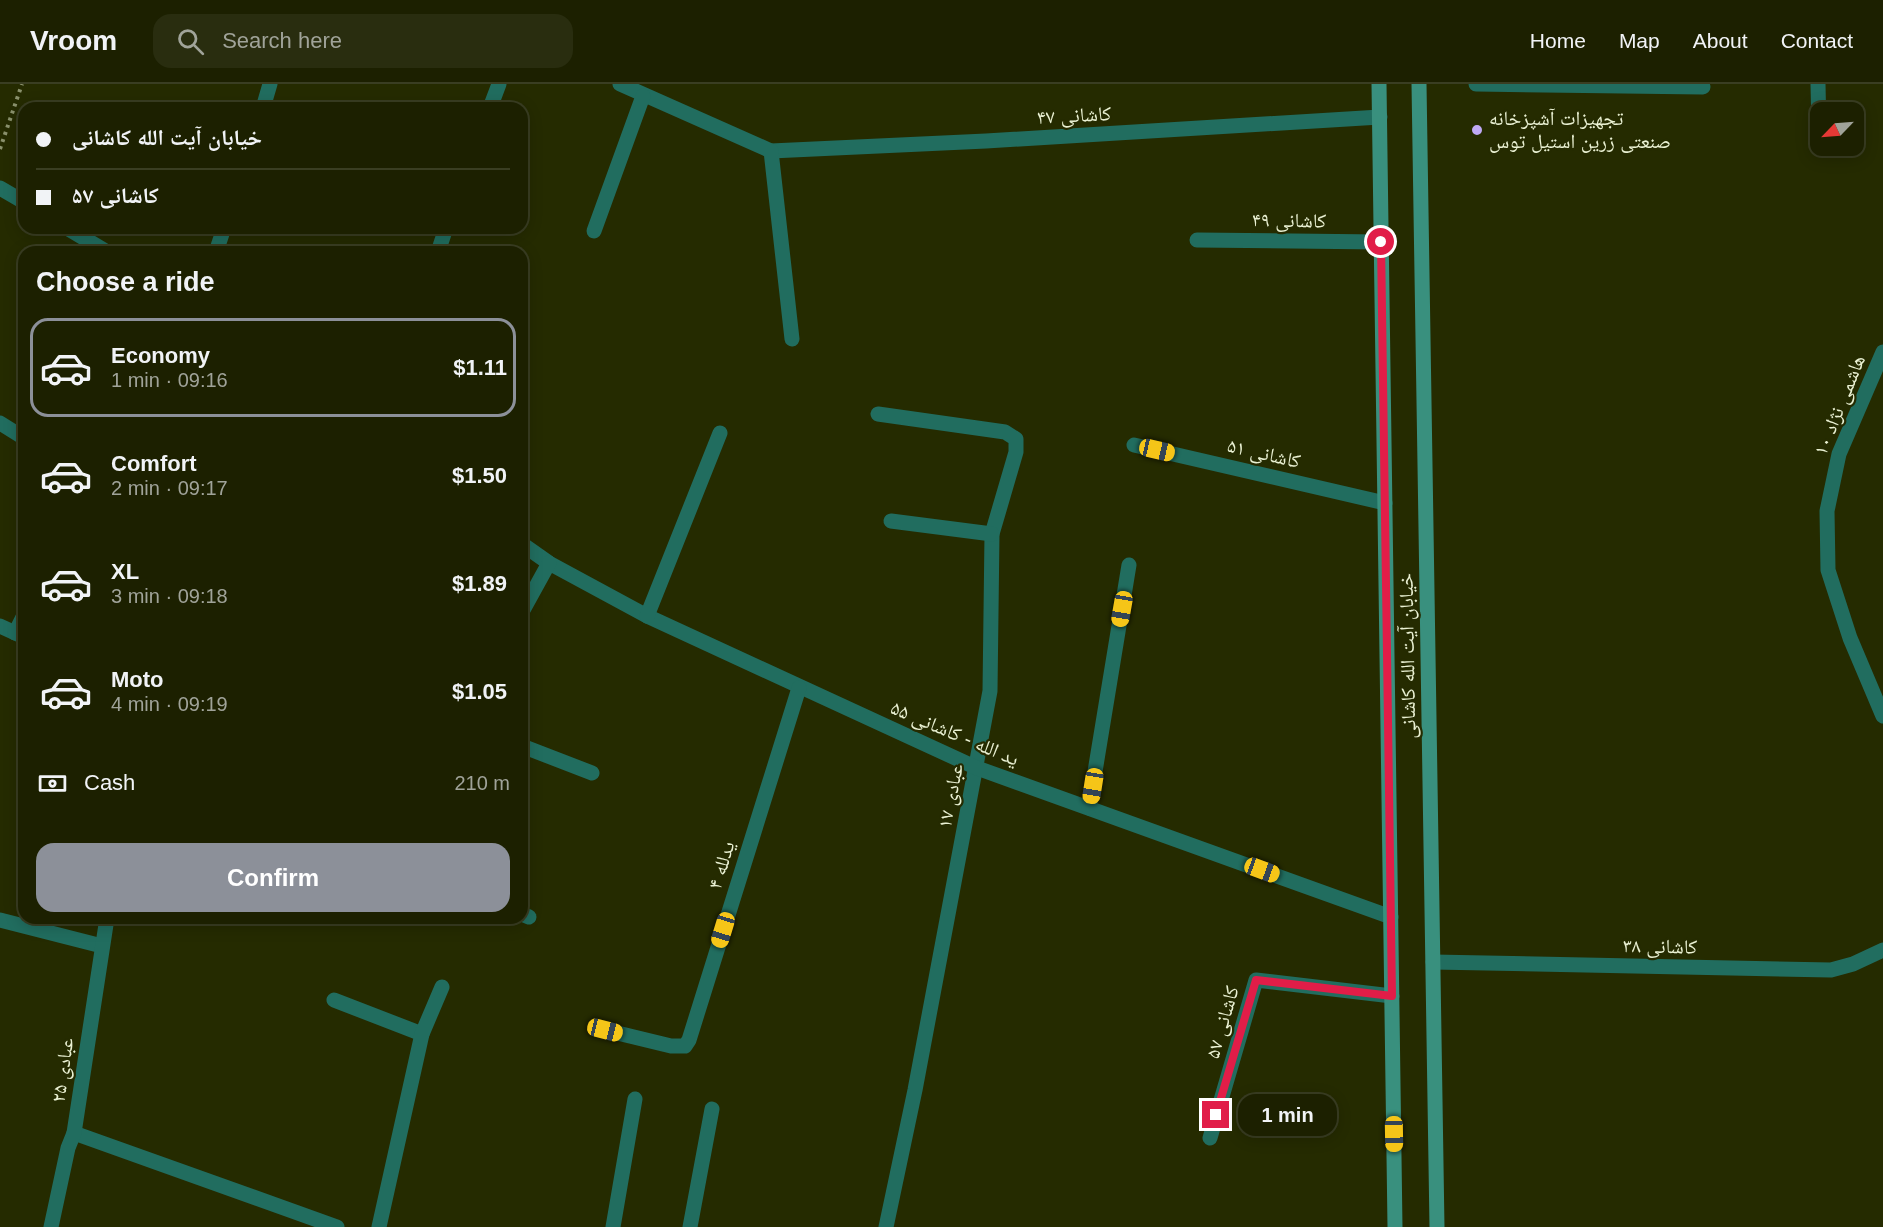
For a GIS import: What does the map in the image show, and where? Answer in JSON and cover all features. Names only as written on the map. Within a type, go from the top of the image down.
[{"type":"main road","name":"خیابان آیت الله کاشانی","points":[[1379,84],[1395,1227]]},
{"type":"main road","name":"خیابان آیت الله کاشانی","points":[[1419,84],[1437,1227]]},
{"type":"street","points":[[265,102],[270,84]]},
{"type":"street","points":[[492,102],[499,84]]},
{"type":"street","points":[[620,84],[771,151],[792,339]]},
{"type":"street","points":[[1476,84],[1702,87]]},
{"type":"street","points":[[1818,84],[1818,102]]},
{"type":"street","points":[[594,231],[643,96]]},
{"type":"street","name":"کاشانی ۴۷","points":[[771,151],[986,141],[1380,117]]},
{"type":"street","points":[[0,188],[18,198]]},
{"type":"street","points":[[77,234],[97,246]]},
{"type":"street","name":"کاشانی ۴۹","points":[[1197,240],[1381,242]]},
{"type":"street","name":"هاشمی نژاد ۱۰","points":[[1883,352],[1839,454],[1827,511],[1828,570],[1850,639],[1883,716]]},
{"type":"street","name":"عبادی ۱۷","points":[[878,414],[1005,432],[1016,439],[1016,452],[992,534],[990,691],[915,1090],[886,1227]]},
{"type":"street","points":[[0,423],[18,434]]},
{"type":"street","points":[[647,616],[720,433]]},
{"type":"street","name":"کاشانی ۵۱","points":[[1134,444],[1385,503]]},
{"type":"street","points":[[891,521],[992,534]]},
{"type":"street","name":"ید الله - کاشانی ۵۵","points":[[528,548],[549,563],[647,616],[977,768],[1391,917]]},
{"type":"street","points":[[528,601],[549,563]]},
{"type":"street","points":[[1089,808],[1129,565]]},
{"type":"street","points":[[0,626],[18,634]]},
{"type":"street","name":"یدلله ۴","points":[[605,1030],[671,1046],[685,1046],[689,1040],[799,687]]},
{"type":"street","points":[[528,748],[592,773]]},
{"type":"street","points":[[0,920],[102,945]]},
{"type":"street","name":"عبادی ۲۵","points":[[51,1227],[68,1148],[74,1133],[106,924]]},
{"type":"street","name":"کاشانی ۳۸","points":[[1433,962],[1831,970],[1853,964],[1883,950]]},
{"type":"street","name":"کاشانی ۵۷","points":[[1210,1138],[1256,980],[1392,996]]},
{"type":"street","points":[[379,1227],[422,1034],[442,987]]},
{"type":"street","points":[[334,1000],[422,1034]]},
{"type":"street","points":[[613,1227],[635,1099]]},
{"type":"street","points":[[690,1227],[711,1109]]},
{"type":"street","points":[[74,1133],[337,1227]]},
{"type":"path","points":[[0,149],[22,84]]},
{"type":"place","name":"تجهیزات آشپزخانه صنعتی زرین استیل توس","points":[[1477,130]]},
{"type":"route","points":[[1216,1115],[1256,980],[1392,996],[1381,242]]}]
